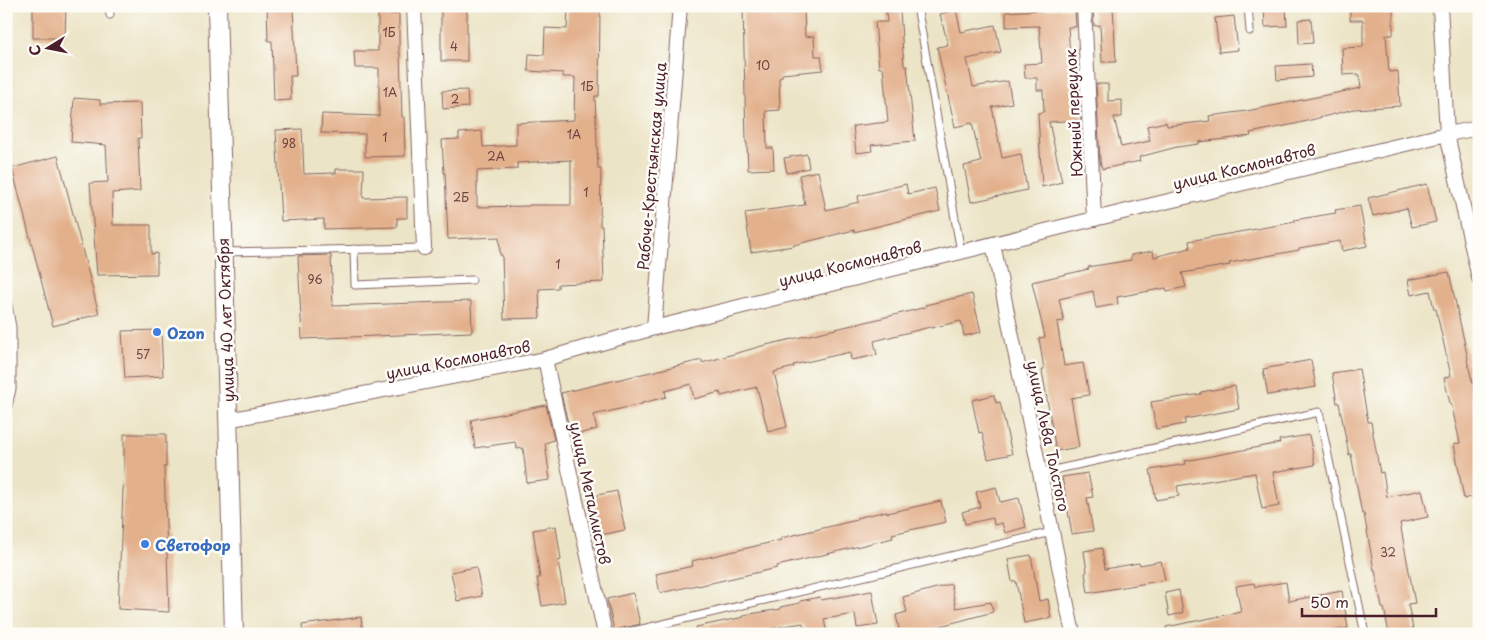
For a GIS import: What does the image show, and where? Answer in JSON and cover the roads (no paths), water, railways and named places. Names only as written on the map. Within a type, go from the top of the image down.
[{"type":"street","name":"улица 40 лет Октября","points":[[217,6],[234,634]]},
{"type":"street","points":[[414,6],[424,248]]},
{"type":"street","name":"Рабоче-Крестьянская улица","points":[[654,328],[680,6]]},
{"type":"street","name":"Южный переулок","points":[[1084,6],[1094,219]]},
{"type":"street","points":[[1440,6],[1447,134],[1477,262],[1479,278]]},
{"type":"street","name":"улица Космонавтов","points":[[228,420],[545,359],[654,328],[1094,219],[1447,134],[1479,128]]},
{"type":"street","name":"улица Льва Толстого","points":[[993,244],[1073,634]]},
{"type":"street","name":"улица Металлистов","points":[[545,359],[604,634]]},
{"type":"lane","points":[[109,6],[110,15]]},
{"type":"lane","points":[[917,6],[961,252]]},
{"type":"lane","points":[[1248,6],[1250,31]]},
{"type":"lane","points":[[224,252],[424,248]]},
{"type":"lane","points":[[354,250],[355,285],[472,280]]},
{"type":"lane","points":[[6,294],[12,328],[12,390],[6,414]]},
{"type":"lane","points":[[1040,473],[1319,412],[1365,634]]},
{"type":"lane","points":[[621,634],[1052,532]]},
{"type":"place","name":"Ozon","points":[[157,332]]},
{"type":"place","name":"Светофор","points":[[145,544]]}]
